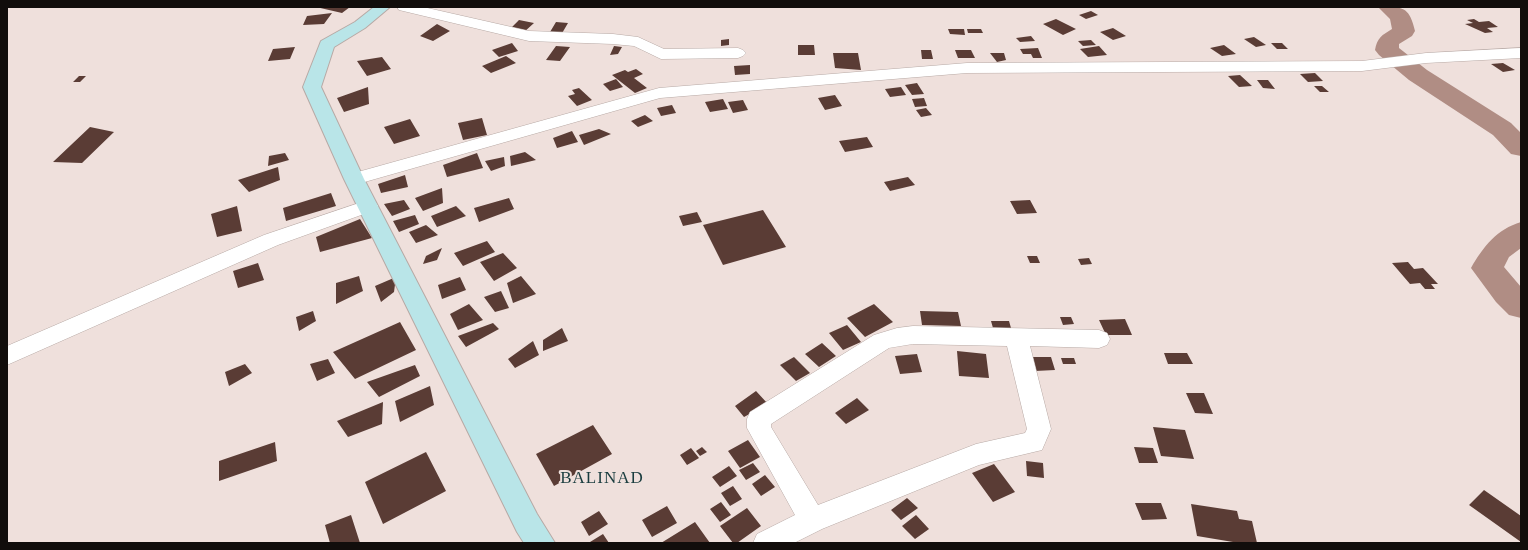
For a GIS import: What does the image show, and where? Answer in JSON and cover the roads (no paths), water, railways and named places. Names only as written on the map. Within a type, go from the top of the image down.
[{"type":"main road","points":[[382,7],[360,25],[327,44],[312,87],[354,179],[524,516],[540,543]]},
{"type":"street","points":[[404,7],[529,36],[613,39],[638,42],[661,54],[738,53]]},
{"type":"street","points":[[354,179],[659,94],[815,79],[967,68],[1362,66],[1426,58],[1521,53]]},
{"type":"street","points":[[7,356],[271,240],[368,206]]},
{"type":"street","points":[[812,520],[759,428],[759,420],[882,341],[913,335],[1099,339]]},
{"type":"street","points":[[767,543],[812,520],[976,455],[1033,442],[1039,429],[1016,337]]},
{"type":"waterway","points":[[1389,7],[1401,17],[1404,31],[1388,41],[1387,50],[1418,75],[1502,129],[1521,148]]},
{"type":"waterway","points":[[1521,232],[1498,250],[1487,268],[1508,294],[1521,306]]},
{"type":"district","name":"BALINAD","points":[[602,479]]}]
